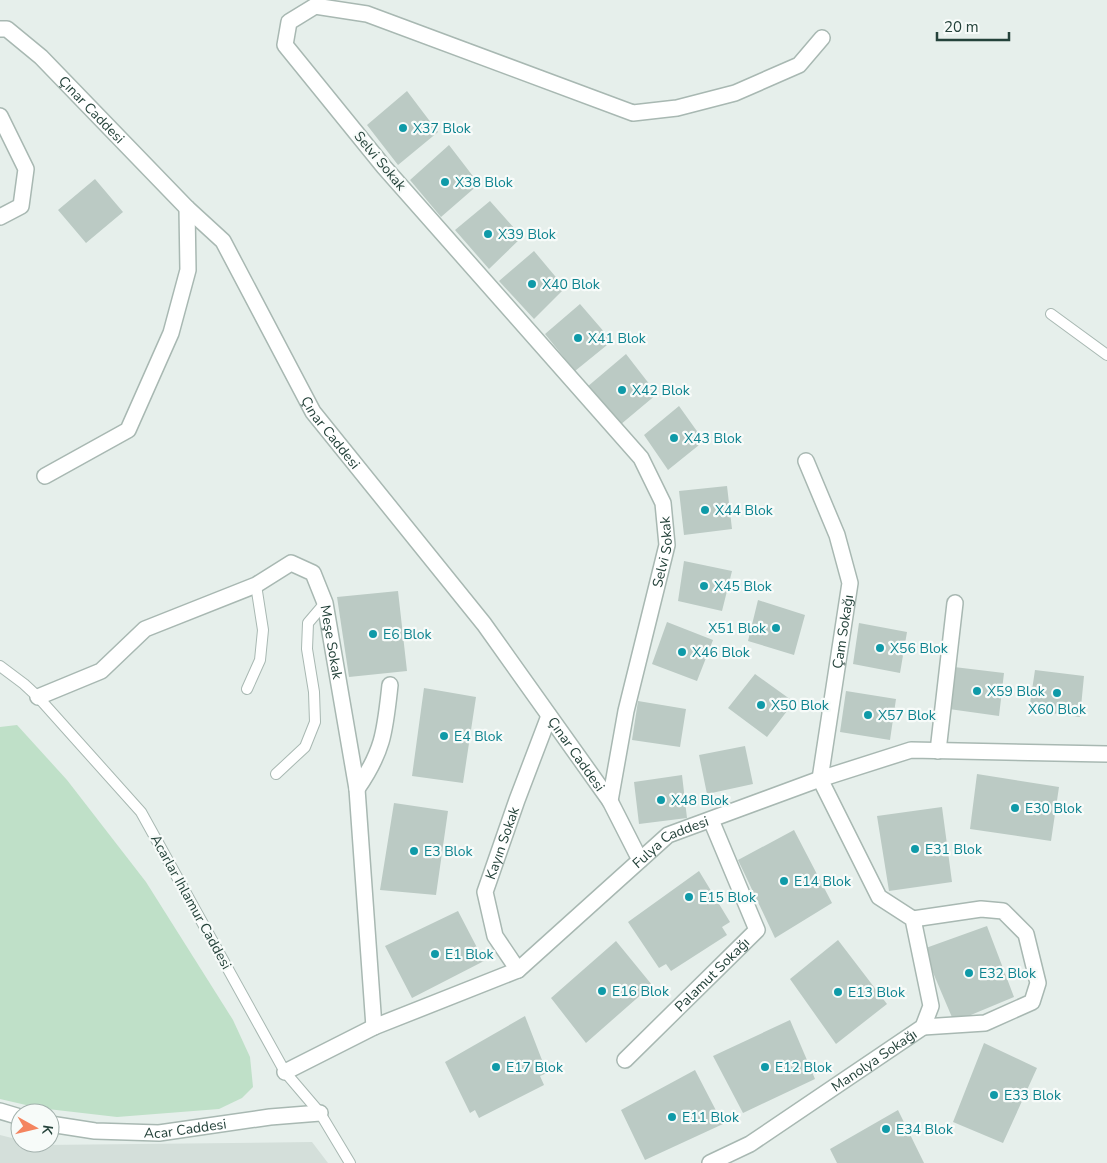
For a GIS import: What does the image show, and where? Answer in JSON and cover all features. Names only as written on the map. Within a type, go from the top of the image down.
[{"type":"street","name":"Selvi Sokak","points":[[610,801],[626,711],[667,545],[663,503],[641,458],[384,167],[285,45],[290,22],[315,6],[367,14],[633,113],[677,108],[736,93],[799,65],[822,38]]},
{"type":"street","name":"Çınar Caddesi","points":[[0,29],[7,29],[40,57],[187,208],[222,241],[313,412],[484,624],[610,801],[640,860]]},
{"type":"street","points":[[0,116],[26,169],[21,206],[0,217]]},
{"type":"street","points":[[45,476],[128,430],[171,333],[188,270],[187,208]]},
{"type":"street","name":"Çam Sokağı","points":[[806,461],[837,535],[850,583],[820,779]]},
{"type":"street","name":"Meşe Sokak","points":[[38,698],[101,671],[145,629],[256,585],[291,563],[313,573],[325,603],[357,789],[374,1027]]},
{"type":"street","points":[[938,751],[956,603]]},
{"type":"street","points":[[357,789],[374,764],[385,731],[390,685]]},
{"type":"street","name":"Kayın Sokak","points":[[518,970],[495,936],[485,892],[517,800],[550,716]]},
{"type":"street","name":"Fulya Caddesi","points":[[285,1072],[374,1027],[518,970],[668,835],[820,779],[911,750],[1107,754]]},
{"type":"street","points":[[820,779],[879,898],[913,919],[981,909],[1003,911],[1026,934],[1038,983],[1032,1002],[985,1023],[923,1027]]},
{"type":"street","name":"Palamut Sokağı","points":[[625,1060],[757,930],[712,820]]},
{"type":"street","name":"Manolya Sokağı","points":[[710,1163],[750,1144],[923,1027],[931,1006],[913,919]]},
{"type":"street","name":"Acar Caddesi","points":[[60,1126],[95,1131],[158,1133],[270,1117],[320,1113]]},
{"type":"lane","points":[[1052,314],[1107,354]]},
{"type":"lane","points":[[246,689],[260,660],[263,630],[256,585]]},
{"type":"lane","points":[[276,774],[305,747],[315,722],[314,692],[307,649],[308,623],[325,603]]},
{"type":"lane","name":"Acarlar Ihlamur Caddesi","points":[[0,666],[24,684],[38,698],[141,812],[285,1072],[320,1113],[350,1163]]},
{"type":"shaded area","points":[[0,1135],[10,1138],[10,1153],[60,1153],[60,1145],[312,1142],[328,1163],[0,1163]]},
{"type":"green space","points":[[17,725],[67,780],[146,882],[233,1020],[250,1057],[253,1087],[242,1098],[219,1109],[117,1117],[60,1110],[60,1103],[17,1103],[0,1099],[0,727]]},
{"type":"building","name":"X37 Blok","points":[[407,91],[438,132],[398,165],[367,125]]},
{"type":"building","name":"X38 Blok","points":[[449,145],[479,184],[441,217],[410,180]]},
{"type":"building","points":[[95,179],[123,212],[86,243],[58,210]]},
{"type":"building","name":"X39 Blok","points":[[490,201],[522,237],[489,269],[455,230]]},
{"type":"building","name":"X40 Blok","points":[[534,251],[565,288],[534,319],[499,281]]},
{"type":"building","name":"X41 Blok","points":[[580,304],[612,341],[575,371],[545,334]]},
{"type":"building","name":"X42 Blok","points":[[626,354],[657,394],[620,425],[587,387]]},
{"type":"building","name":"X43 Blok","points":[[679,406],[704,441],[668,470],[644,435]]},
{"type":"building","name":"X44 Blok","points":[[727,486],[732,529],[684,535],[679,491]]},
{"type":"building","name":"X45 Blok","points":[[684,561],[732,571],[722,611],[678,601]]},
{"type":"building","name":"E6 Blok","points":[[398,591],[407,671],[349,677],[337,597]]},
{"type":"building","name":"X51 Blok","points":[[758,600],[805,615],[794,655],[748,641]]},
{"type":"building","name":"X46 Blok","points":[[667,622],[713,640],[697,681],[652,664]]},
{"type":"building","name":"X56 Blok","points":[[859,623],[907,632],[900,673],[853,664]]},
{"type":"building","name":"X59 Blok","points":[[954,667],[1004,673],[999,716],[949,709]]},
{"type":"building","name":"X60 Blok","points":[[1035,670],[1084,676],[1080,717],[1029,710]]},
{"type":"building","name":"X50 Blok","points":[[755,674],[794,702],[767,737],[728,708]]},
{"type":"building","name":"E4 Blok","points":[[424,688],[476,697],[463,783],[412,776]]},
{"type":"building","name":"X57 Blok","points":[[846,691],[896,699],[890,740],[840,732]]},
{"type":"building","points":[[638,701],[686,709],[680,747],[632,740]]},
{"type":"building","points":[[745,746],[753,784],[707,794],[699,755]]},
{"type":"building","name":"E30 Blok","points":[[977,774],[1059,787],[1051,841],[970,829]]},
{"type":"building","name":"X48 Blok","points":[[682,775],[687,818],[639,824],[634,782]]},
{"type":"building","name":"E3 Blok","points":[[394,803],[448,811],[436,895],[380,890]]},
{"type":"building","name":"E31 Blok","points":[[942,807],[952,882],[889,891],[877,816]]},
{"type":"building","name":"E14 Blok","points":[[794,830],[832,903],[775,938],[738,860]]},
{"type":"building","name":"E15 Blok","points":[[699,871],[730,922],[722,927],[727,935],[671,971],[666,964],[659,968],[628,922]]},
{"type":"building","name":"E1 Blok","points":[[458,911],[484,961],[412,998],[385,946]]},
{"type":"building","name":"E32 Blok","points":[[987,926],[1014,997],[954,1022],[923,949]]},
{"type":"building","name":"E13 Blok","points":[[838,940],[887,1004],[836,1044],[790,979]]},
{"type":"building","name":"E16 Blok","points":[[616,941],[652,985],[586,1043],[551,998]]},
{"type":"building","name":"E17 Blok","points":[[525,1016],[547,1073],[540,1076],[544,1085],[479,1118],[475,1110],[470,1113],[445,1062]]},
{"type":"building","name":"E12 Blok","points":[[790,1020],[815,1079],[743,1113],[713,1056]]},
{"type":"building","name":"E33 Blok","points":[[984,1043],[1037,1068],[1003,1143],[953,1122]]},
{"type":"building","name":"E11 Blok","points":[[695,1070],[723,1124],[645,1160],[621,1110]]},
{"type":"building","name":"E34 Blok","points":[[898,1110],[924,1163],[837,1163],[830,1149]]},
{"type":"place","name":"X37 Blok","points":[[403,128]]},
{"type":"place","name":"X38 Blok","points":[[445,182]]},
{"type":"place","name":"X39 Blok","points":[[488,234]]},
{"type":"place","name":"X40 Blok","points":[[532,284]]},
{"type":"place","name":"X41 Blok","points":[[578,338]]},
{"type":"place","name":"X42 Blok","points":[[622,390]]},
{"type":"place","name":"X43 Blok","points":[[674,438]]},
{"type":"place","name":"X44 Blok","points":[[705,510]]},
{"type":"place","name":"X45 Blok","points":[[704,586]]},
{"type":"place","name":"X51 Blok","points":[[776,628]]},
{"type":"place","name":"E6 Blok","points":[[373,634]]},
{"type":"place","name":"X56 Blok","points":[[880,648]]},
{"type":"place","name":"X46 Blok","points":[[682,652]]},
{"type":"place","name":"X59 Blok","points":[[977,691]]},
{"type":"place","name":"X60 Blok","points":[[1057,693]]},
{"type":"place","name":"X50 Blok","points":[[761,705]]},
{"type":"place","name":"X57 Blok","points":[[868,715]]},
{"type":"place","name":"E4 Blok","points":[[444,736]]},
{"type":"place","name":"X48 Blok","points":[[661,800]]},
{"type":"place","name":"E30 Blok","points":[[1015,808]]},
{"type":"place","name":"E31 Blok","points":[[915,849]]},
{"type":"place","name":"E3 Blok","points":[[414,851]]},
{"type":"place","name":"E14 Blok","points":[[784,881]]},
{"type":"place","name":"E15 Blok","points":[[689,897]]},
{"type":"place","name":"E1 Blok","points":[[435,954]]},
{"type":"place","name":"E32 Blok","points":[[969,973]]},
{"type":"place","name":"E16 Blok","points":[[602,991]]},
{"type":"place","name":"E13 Blok","points":[[838,992]]},
{"type":"place","name":"E17 Blok","points":[[496,1067]]},
{"type":"place","name":"E12 Blok","points":[[765,1067]]},
{"type":"place","name":"E33 Blok","points":[[994,1095]]},
{"type":"place","name":"E11 Blok","points":[[672,1117]]},
{"type":"place","name":"E34 Blok","points":[[886,1129]]}]
